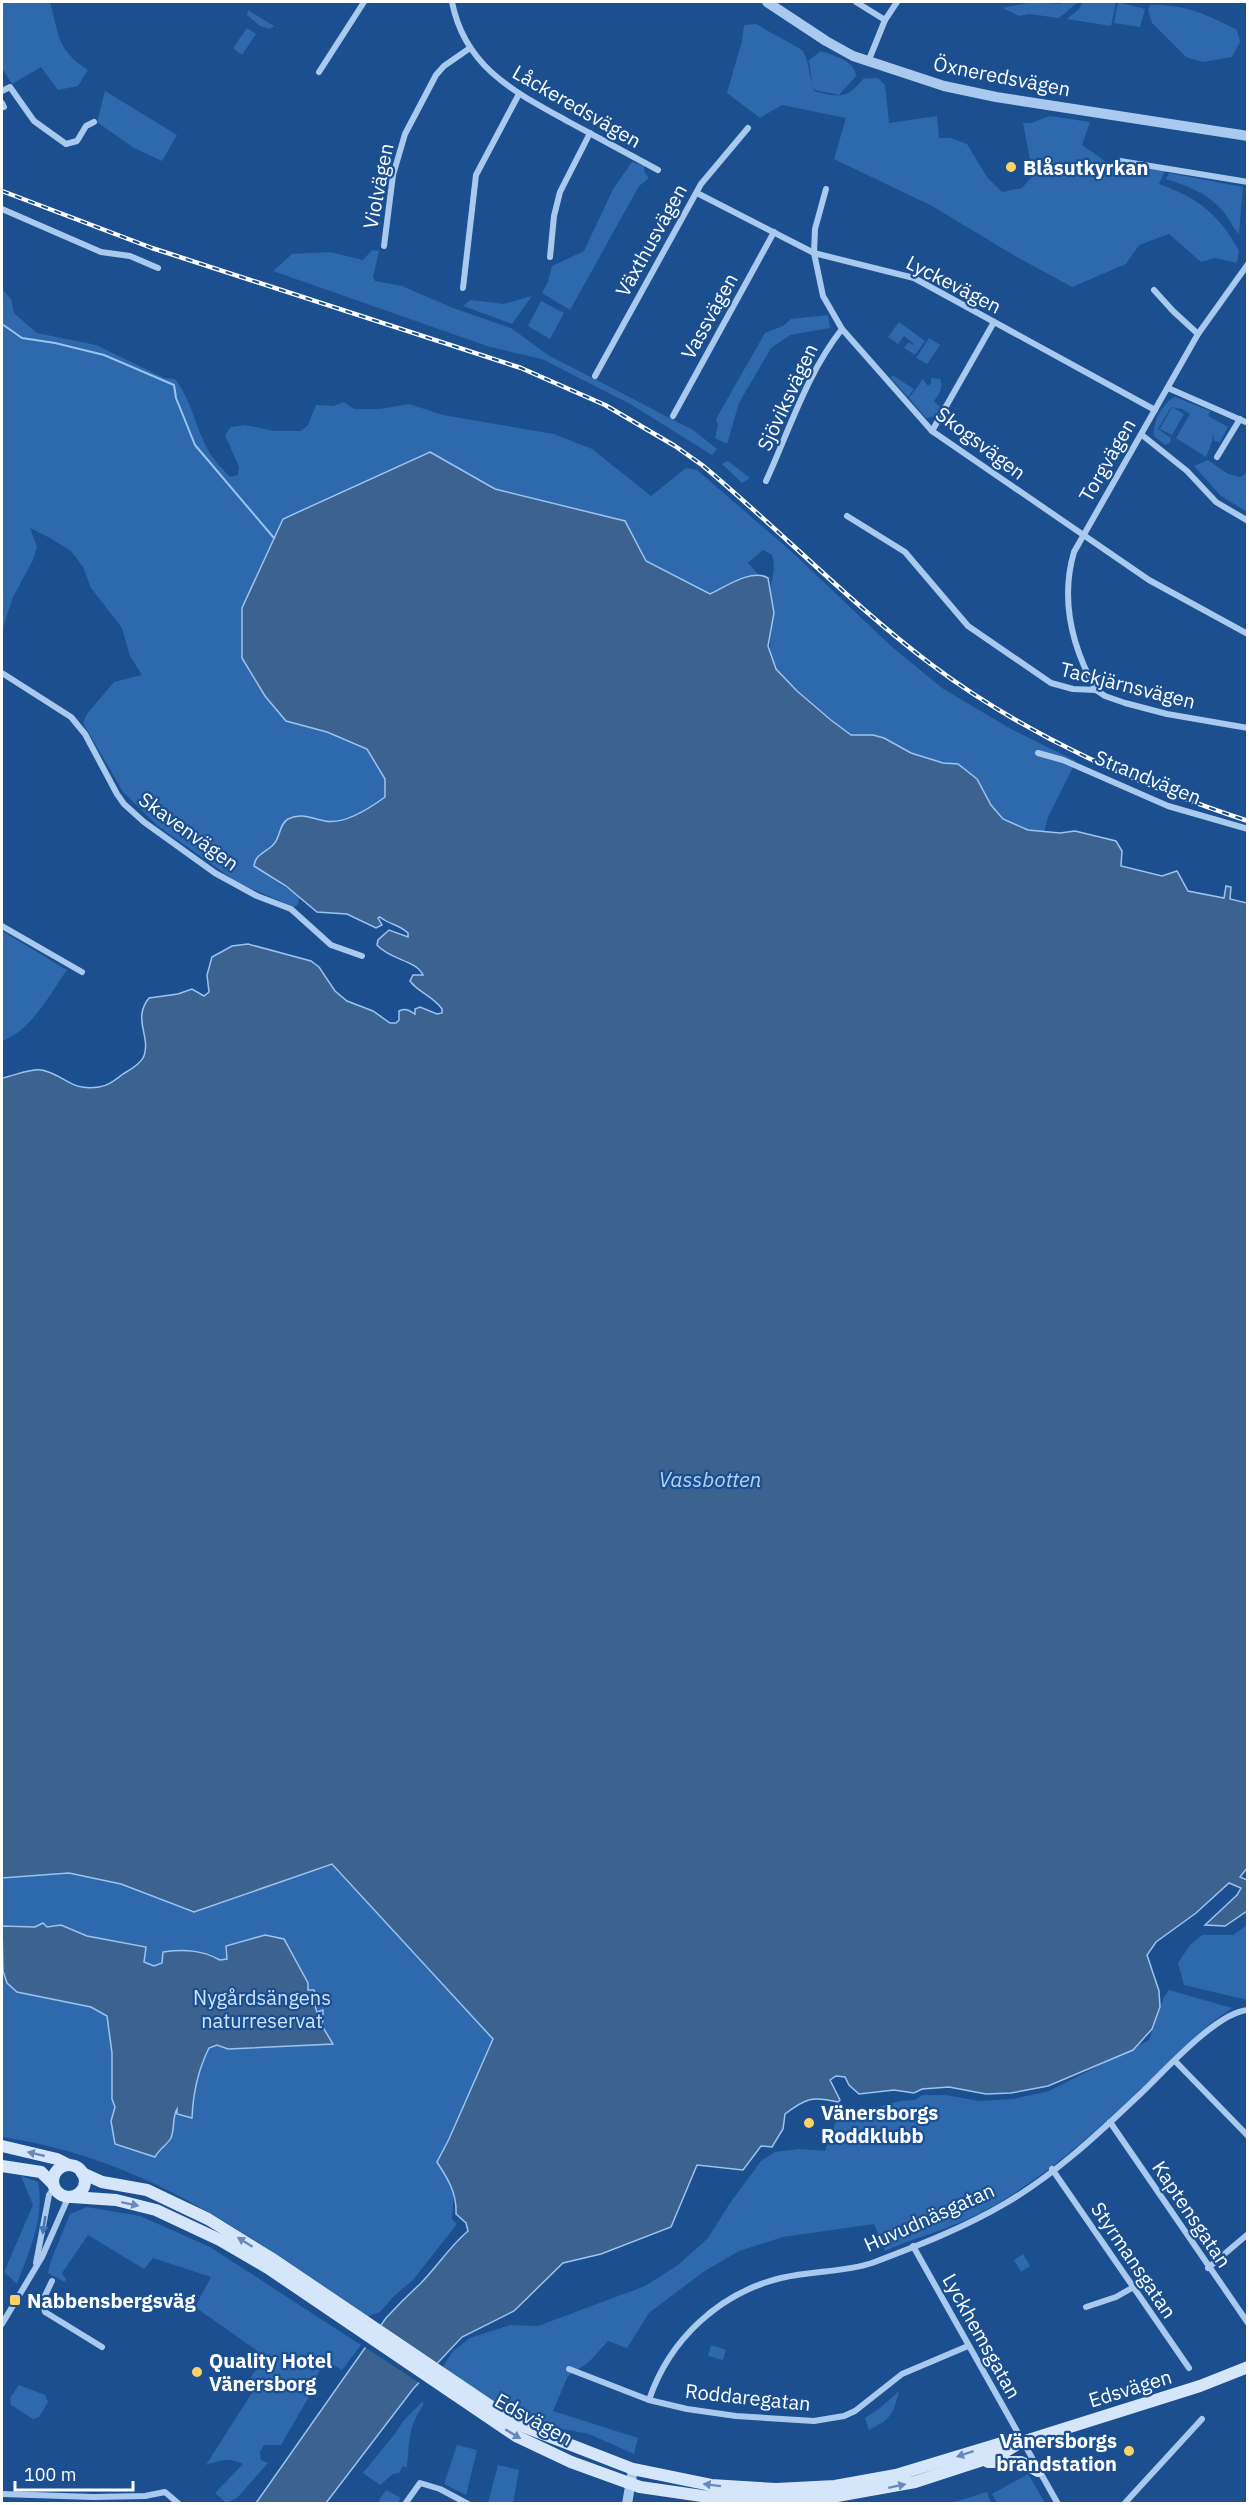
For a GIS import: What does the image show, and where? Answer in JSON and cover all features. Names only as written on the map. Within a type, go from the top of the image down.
[{"type":"main road","name":"Edsvägen","points":[[2,2146],[57,2159],[102,2182],[147,2190],[208,2219],[451,2385],[517,2424],[633,2469],[711,2485],[776,2489],[835,2486],[896,2475],[1005,2442],[1022,2442],[1200,2386],[1248,2367]]},
{"type":"main road","points":[[53,2186],[55,2173],[61,2167],[69,2165]]},
{"type":"main road","points":[[2,2166],[41,2172],[60,2195],[70,2197],[83,2189],[85,2181],[82,2173]]},
{"type":"main road","name":"Edsvägen","points":[[70,2197],[116,2200],[156,2210],[183,2221],[268,2268],[361,2324]]},
{"type":"main road","name":"Edsvägen","points":[[451,2385],[516,2436],[571,2462],[630,2483],[702,2496],[780,2499],[837,2496],[915,2482],[1011,2450],[1022,2442]]},
{"type":"main road","points":[[969,2464],[1013,2461],[1038,2470]]},
{"type":"street","points":[[319,72],[364,2]]},
{"type":"street","name":"Låckeredsvägen","points":[[452,2],[459,26],[470,48],[491,73],[519,94],[658,171]]},
{"type":"street","name":"Öxneredsvägen","points":[[767,2],[826,41],[868,62],[965,92],[1248,136]]},
{"type":"street","points":[[856,2],[885,20]]},
{"type":"street","points":[[868,62],[885,20],[897,2]]},
{"type":"street","name":"Violvägen","points":[[384,246],[393,175],[405,134],[436,75],[444,66],[470,48]]},
{"type":"street","points":[[2,91],[10,87],[34,121],[66,144],[76,141],[86,126],[94,122]]},
{"type":"street","points":[[463,288],[476,175],[519,94]]},
{"type":"street","name":"Växthusvägen","points":[[595,376],[712,168],[748,128]]},
{"type":"street","points":[[550,257],[554,216],[560,192],[590,133]]},
{"type":"street","points":[[1120,161],[1248,182]]},
{"type":"street","name":"Skogsvägen","points":[[826,189],[816,229],[814,253],[823,296],[842,329],[932,431],[1170,593],[1248,634]]},
{"type":"street","name":"Lyckevägen","points":[[697,193],[814,253],[908,276],[1155,410]]},
{"type":"street","points":[[2,209],[101,252],[130,256],[158,268]]},
{"type":"street","name":"Vassvägen","points":[[673,416],[774,232]]},
{"type":"street","name":"Torgvägen","points":[[1096,690],[1075,639],[1067,609],[1070,568],[1082,535],[1142,435],[1198,334],[1248,264]]},
{"type":"street","points":[[1154,290],[1198,334]]},
{"type":"street","points":[[932,431],[994,322]]},
{"type":"street","name":"Sjöviksvägen","points":[[766,481],[817,368],[842,329]]},
{"type":"street","points":[[1168,388],[1248,423]]},
{"type":"street","points":[[1217,457],[1240,419]]},
{"type":"street","points":[[1142,435],[1187,471],[1216,502],[1248,521]]},
{"type":"street","name":"Tackjärnsvägen","points":[[847,516],[905,552],[961,618],[989,642],[1051,683],[1073,689],[1096,690],[1105,696],[1145,708],[1248,728]]},
{"type":"street","name":"Skavenvägen","points":[[2,673],[71,717],[85,734],[111,785],[124,804],[144,822],[215,873],[257,896],[291,909],[331,945],[362,956]]},
{"type":"street","name":"Strandvägen","points":[[1038,753],[1063,760],[1168,806],[1248,829]]},
{"type":"street","points":[[2,926],[82,972]]},
{"type":"street","name":"Huvudnäsgatan","points":[[649,2400],[659,2373],[678,2344],[708,2315],[732,2298],[757,2286],[782,2278],[852,2269],[913,2246],[987,2213],[1016,2196],[1110,2122],[1217,2023],[1235,2012],[1248,2010]]},
{"type":"street","points":[[1175,2061],[1248,2136]]},
{"type":"street","name":"Kaptensgatan","points":[[1110,2122],[1208,2268],[1248,2323]]},
{"type":"street","name":"Styrmansgatan","points":[[1052,2169],[1189,2368]]},
{"type":"street","points":[[36,2263],[47,2204],[53,2186]]},
{"type":"street","points":[[2,2324],[36,2263],[42,2257],[70,2197]]},
{"type":"street","points":[[1208,2268],[1248,2234]]},
{"type":"street","name":"Lyckhemsgatan","points":[[913,2246],[1058,2504]]},
{"type":"street","points":[[52,2281],[42,2302],[45,2312],[102,2347]]},
{"type":"street","points":[[1086,2307],[1116,2297],[1132,2288]]},
{"type":"street","name":"Roddaregatan","points":[[569,2369],[649,2400],[687,2409],[797,2422],[829,2419],[855,2411],[902,2374],[968,2346]]},
{"type":"street","points":[[1124,2504],[1202,2419]]},
{"type":"street","points":[[627,2504],[633,2469]]},
{"type":"street","points":[[405,2504],[420,2483],[440,2489],[468,2504]]},
{"type":"street","points":[[2,2494],[93,2497],[145,2496],[165,2492],[180,2504]]},
{"type":"green space","points":[[2,2],[50,2],[61,41],[70,56],[88,70],[78,86],[58,90],[41,67],[12,84],[2,68]]},
{"type":"green space","points":[[1032,2],[1060,4],[1078,2],[1059,18],[1029,14],[1019,16],[1003,8]]},
{"type":"green space","points":[[1083,2],[1116,2],[1111,26],[1067,19],[1079,9]]},
{"type":"green space","points":[[1118,2],[1145,9],[1140,27],[1114,23]]},
{"type":"green space","points":[[1150,5],[1185,8],[1205,15],[1237,30],[1240,42],[1232,57],[1203,62],[1186,57],[1152,23],[1148,10]]},
{"type":"green space","points":[[248,10],[274,26],[270,29],[260,26],[247,15]]},
{"type":"green space","points":[[756,24],[802,50],[812,83],[809,60],[821,51],[848,62],[856,76],[839,95],[852,91],[863,79],[878,78],[885,85],[889,123],[937,116],[939,138],[951,138],[967,144],[987,177],[1002,192],[1022,188],[1033,175],[1023,123],[1031,123],[1050,116],[1090,122],[1082,145],[1112,166],[1165,171],[1159,184],[1196,201],[1215,217],[1239,251],[1237,263],[1215,258],[1201,262],[1169,234],[1139,245],[1126,264],[1072,287],[932,206],[834,159],[846,118],[782,105],[760,118],[727,93],[742,41],[744,25]],"holes":[[[813,86],[815,90],[839,95],[814,91]]]},
{"type":"green space","points":[[247,28],[256,34],[242,55],[233,48]]},
{"type":"green space","points":[[105,91],[177,135],[162,161],[134,148],[97,122]]},
{"type":"green space","points":[[632,162],[644,166],[649,178],[639,186],[570,310],[542,293],[548,282],[552,266],[584,251],[613,189]]},
{"type":"green space","points":[[1169,173],[1243,187],[1239,234],[1217,205],[1197,191],[1166,179]]},
{"type":"green space","points":[[372,250],[379,251],[373,277],[375,281],[402,286],[453,308],[511,328],[548,355],[693,430],[717,449],[712,455],[632,405],[542,359],[490,347],[273,271],[292,254],[330,252],[363,260]]},
{"type":"green space","points":[[2,289],[11,299],[14,313],[37,333],[96,345],[164,378],[175,379],[186,396],[209,452],[230,477],[238,475],[239,467],[225,435],[231,427],[245,425],[274,431],[301,431],[308,425],[316,405],[333,406],[344,402],[354,409],[380,409],[409,404],[443,415],[554,434],[592,449],[651,496],[686,468],[697,470],[792,552],[891,646],[942,688],[1011,729],[1076,761],[1048,817],[1044,832],[1028,830],[1003,819],[991,805],[977,779],[958,764],[943,763],[911,753],[884,738],[873,735],[851,735],[781,677],[771,653],[773,611],[770,591],[774,569],[772,555],[763,550],[748,563],[759,575],[742,578],[710,594],[646,561],[625,521],[495,489],[430,452],[265,696],[286,722],[327,732],[367,749],[385,779],[385,797],[349,818],[332,822],[297,816],[285,821],[277,840],[259,855],[254,866],[299,897],[298,905],[294,907],[238,883],[158,826],[123,792],[83,723],[87,714],[114,682],[142,675],[130,656],[122,628],[91,588],[83,567],[71,551],[30,528],[37,547],[33,560],[13,597],[2,630]]},
{"type":"green space","points":[[532,296],[512,324],[463,306],[470,300],[504,304]]},
{"type":"green space","points":[[541,301],[564,313],[550,339],[528,326]]},
{"type":"green space","points":[[828,315],[830,328],[790,335],[771,348],[739,403],[727,444],[715,438],[718,425],[716,419],[765,333],[783,326],[791,319]]},
{"type":"green space","points":[[899,322],[925,341],[915,355],[904,348],[909,342],[914,344],[904,336],[898,344],[888,337]]},
{"type":"green space","points":[[929,338],[940,345],[927,364],[916,358]]},
{"type":"green space","points":[[892,375],[914,389],[908,397],[891,378]]},
{"type":"green space","points":[[931,378],[940,379],[941,382],[940,391],[934,401],[940,407],[935,416],[926,418],[909,398],[923,379],[928,386]]},
{"type":"green space","points":[[1175,397],[1210,411],[1208,416],[1228,427],[1220,442],[1214,441],[1213,432],[1206,457],[1176,438],[1190,414],[1182,409],[1171,407],[1158,429],[1171,438],[1170,443],[1165,445],[1154,436],[1159,414],[1166,403]]},
{"type":"green space","points":[[1172,407],[1184,414],[1172,435],[1160,429]]},
{"type":"green space","points":[[1208,460],[1228,474],[1240,477],[1247,473],[1247,512],[1221,496],[1194,466]]},
{"type":"green space","points":[[728,461],[750,478],[742,483],[722,464]]},
{"type":"green space","points":[[2,931],[67,970],[31,1020],[22,1029],[2,1041]]},
{"type":"green space","name":"Nygårdsängens naturreservat","points":[[313,1769],[551,2018],[449,2180],[454,2192],[452,2219],[457,2224],[413,2280],[380,2312],[366,2317],[281,2258],[195,2204],[103,2163],[54,2147],[2,2137],[2,1823]]},
{"type":"green space","points":[[1247,1925],[1247,2000],[1184,1985],[1178,1963],[1190,1945],[1202,1935],[1233,1935]]},
{"type":"green space","points":[[1169,1990],[1232,2008],[1211,2023],[1076,2147],[1017,2191],[974,2216],[885,2251],[874,2224],[783,2237],[739,2251],[703,2272],[649,2313],[627,2348],[608,2341],[589,2362],[568,2376],[553,2411],[638,2438],[634,2454],[589,2434],[543,2425],[508,2410],[442,2368],[453,2351],[470,2338],[510,2325],[538,2326],[645,2286],[678,2265],[708,2238],[761,2161],[775,2152],[798,2149],[825,2151],[837,2118],[900,2101],[915,2100],[923,2095],[946,2095],[979,2101],[1013,2099],[1049,2091],[1149,2040],[1164,1997]]},
{"type":"green space","points":[[21,2176],[38,2182],[40,2196],[35,2234],[17,2284],[4,2272],[33,2205]]},
{"type":"green space","points":[[87,2207],[140,2216],[210,2247],[361,2345],[342,2370],[330,2363],[320,2371],[317,2383],[281,2445],[264,2445],[260,2452],[261,2460],[268,2463],[237,2498],[226,2503],[215,2493],[243,2464],[233,2460],[224,2460],[206,2465],[255,2388],[247,2383],[260,2364],[251,2357],[256,2350],[195,2307],[211,2277],[153,2258],[144,2269],[88,2235],[62,2273],[66,2279],[65,2282],[48,2273],[70,2214]]},
{"type":"green space","points":[[1023,2254],[1030,2266],[1021,2272],[1014,2260]]},
{"type":"green space","points":[[711,2345],[726,2350],[723,2360],[708,2356]]},
{"type":"green space","points":[[19,2385],[45,2395],[48,2402],[39,2417],[33,2419],[11,2405],[10,2398]]},
{"type":"green space","points":[[899,2391],[895,2406],[887,2419],[869,2430],[865,2418]]},
{"type":"green space","points":[[422,2402],[424,2404],[410,2435],[407,2468],[403,2466],[399,2473],[393,2474],[380,2485],[363,2473],[404,2420]]},
{"type":"green space","points":[[457,2445],[477,2450],[466,2495],[444,2484]]},
{"type":"green space","points":[[498,2465],[519,2470],[513,2503],[488,2503]]},
{"type":"green space","points":[[1028,2474],[1045,2503],[997,2503],[992,2494]]},
{"type":"green space","points":[[386,2490],[401,2498],[398,2503],[380,2503],[379,2500]]},
{"type":"green space","points":[[987,2492],[991,2503],[951,2503]]},
{"type":"water","name":"Vassbotten","points":[[430,452],[495,489],[625,521],[646,561],[710,594],[754,575],[768,578],[774,613],[768,646],[776,669],[797,691],[851,735],[873,735],[884,738],[911,753],[943,763],[958,764],[977,779],[991,805],[1003,819],[1028,830],[1060,833],[1075,831],[1116,841],[1122,851],[1121,866],[1162,876],[1177,871],[1188,891],[1224,898],[1226,886],[1231,887],[1230,899],[1247,903],[1248,1867],[1240,1877],[1247,1880],[1247,1911],[1225,1926],[1205,1925],[1237,1895],[1241,1888],[1229,1883],[1196,1913],[1156,1942],[1147,1955],[1159,1991],[1160,2007],[1152,2029],[1133,2050],[1048,2086],[1011,2093],[986,2094],[949,2087],[922,2089],[914,2093],[894,2090],[859,2094],[849,2085],[845,2077],[836,2076],[830,2080],[840,2100],[838,2102],[822,2099],[810,2100],[785,2114],[783,2129],[772,2147],[761,2146],[743,2170],[697,2165],[671,2227],[601,2254],[563,2263],[514,2311],[462,2337],[413,2389],[326,2503],[256,2503],[386,2318],[468,2231],[466,2223],[456,2214],[453,2193],[437,2162],[493,2039],[332,1864],[194,1912],[121,1884],[69,1873],[2,1878],[2,1078],[27,1071],[42,1070],[81,1087],[99,1087],[111,1082],[135,1066],[144,1056],[146,1049],[142,1013],[149,998],[178,994],[192,989],[204,996],[209,992],[207,975],[212,957],[232,946],[248,944],[311,961],[319,967],[335,991],[347,1001],[373,1011],[390,1023],[396,1023],[399,1020],[399,1011],[404,1010],[415,1014],[415,1009],[420,1007],[437,1014],[442,1013],[438,1005],[410,981],[413,975],[423,975],[420,970],[382,950],[377,945],[378,940],[389,930],[408,937],[408,933],[380,917],[378,918],[382,925],[376,928],[347,914],[317,912],[286,886],[254,866],[258,857],[275,843],[288,819],[302,816],[332,822],[348,818],[385,797],[385,779],[367,749],[327,732],[286,721],[265,696],[242,658],[242,608],[283,519]]},
{"type":"water","points":[[43,1923],[47,1927],[61,1925],[87,1936],[146,1947],[144,1962],[154,1966],[162,1963],[163,1952],[193,1951],[220,1960],[227,1959],[226,1946],[265,1935],[284,1939],[308,1983],[308,1990],[314,1990],[317,1999],[313,2000],[317,2012],[323,2010],[321,2024],[333,2044],[228,2049],[217,2045],[209,2048],[197,2082],[192,2118],[177,2114],[177,2109],[171,2138],[155,2157],[115,2144],[111,2121],[115,2107],[112,2099],[112,2053],[107,2016],[91,2007],[17,1992],[7,1983],[3,1971],[2,1926],[35,1927]]},
{"type":"pier","points":[[378,2324],[439,2364],[421,2384],[363,2346]]},
{"type":"waterway","points":[[2,324],[22,338],[55,343],[104,355],[174,385],[176,398],[195,445],[274,538]]},
{"type":"railway","points":[[2,191],[152,248],[521,368],[605,405],[675,446],[702,465],[902,642],[968,691],[1044,736],[1084,756],[1165,791],[1248,821]]},
{"type":"place","name":"Blåsutkyrkan","points":[[1011,167]]},
{"type":"place","name":"Vänersborgs Roddklubb","points":[[809,2123]]},
{"type":"place","name":"Nabbensbergsväg","points":[[15,2300]]},
{"type":"place","name":"Quality Hotel Vänersborg","points":[[197,2372]]},
{"type":"place","name":"Vänersborgs brandstation","points":[[1129,2451]]}]
